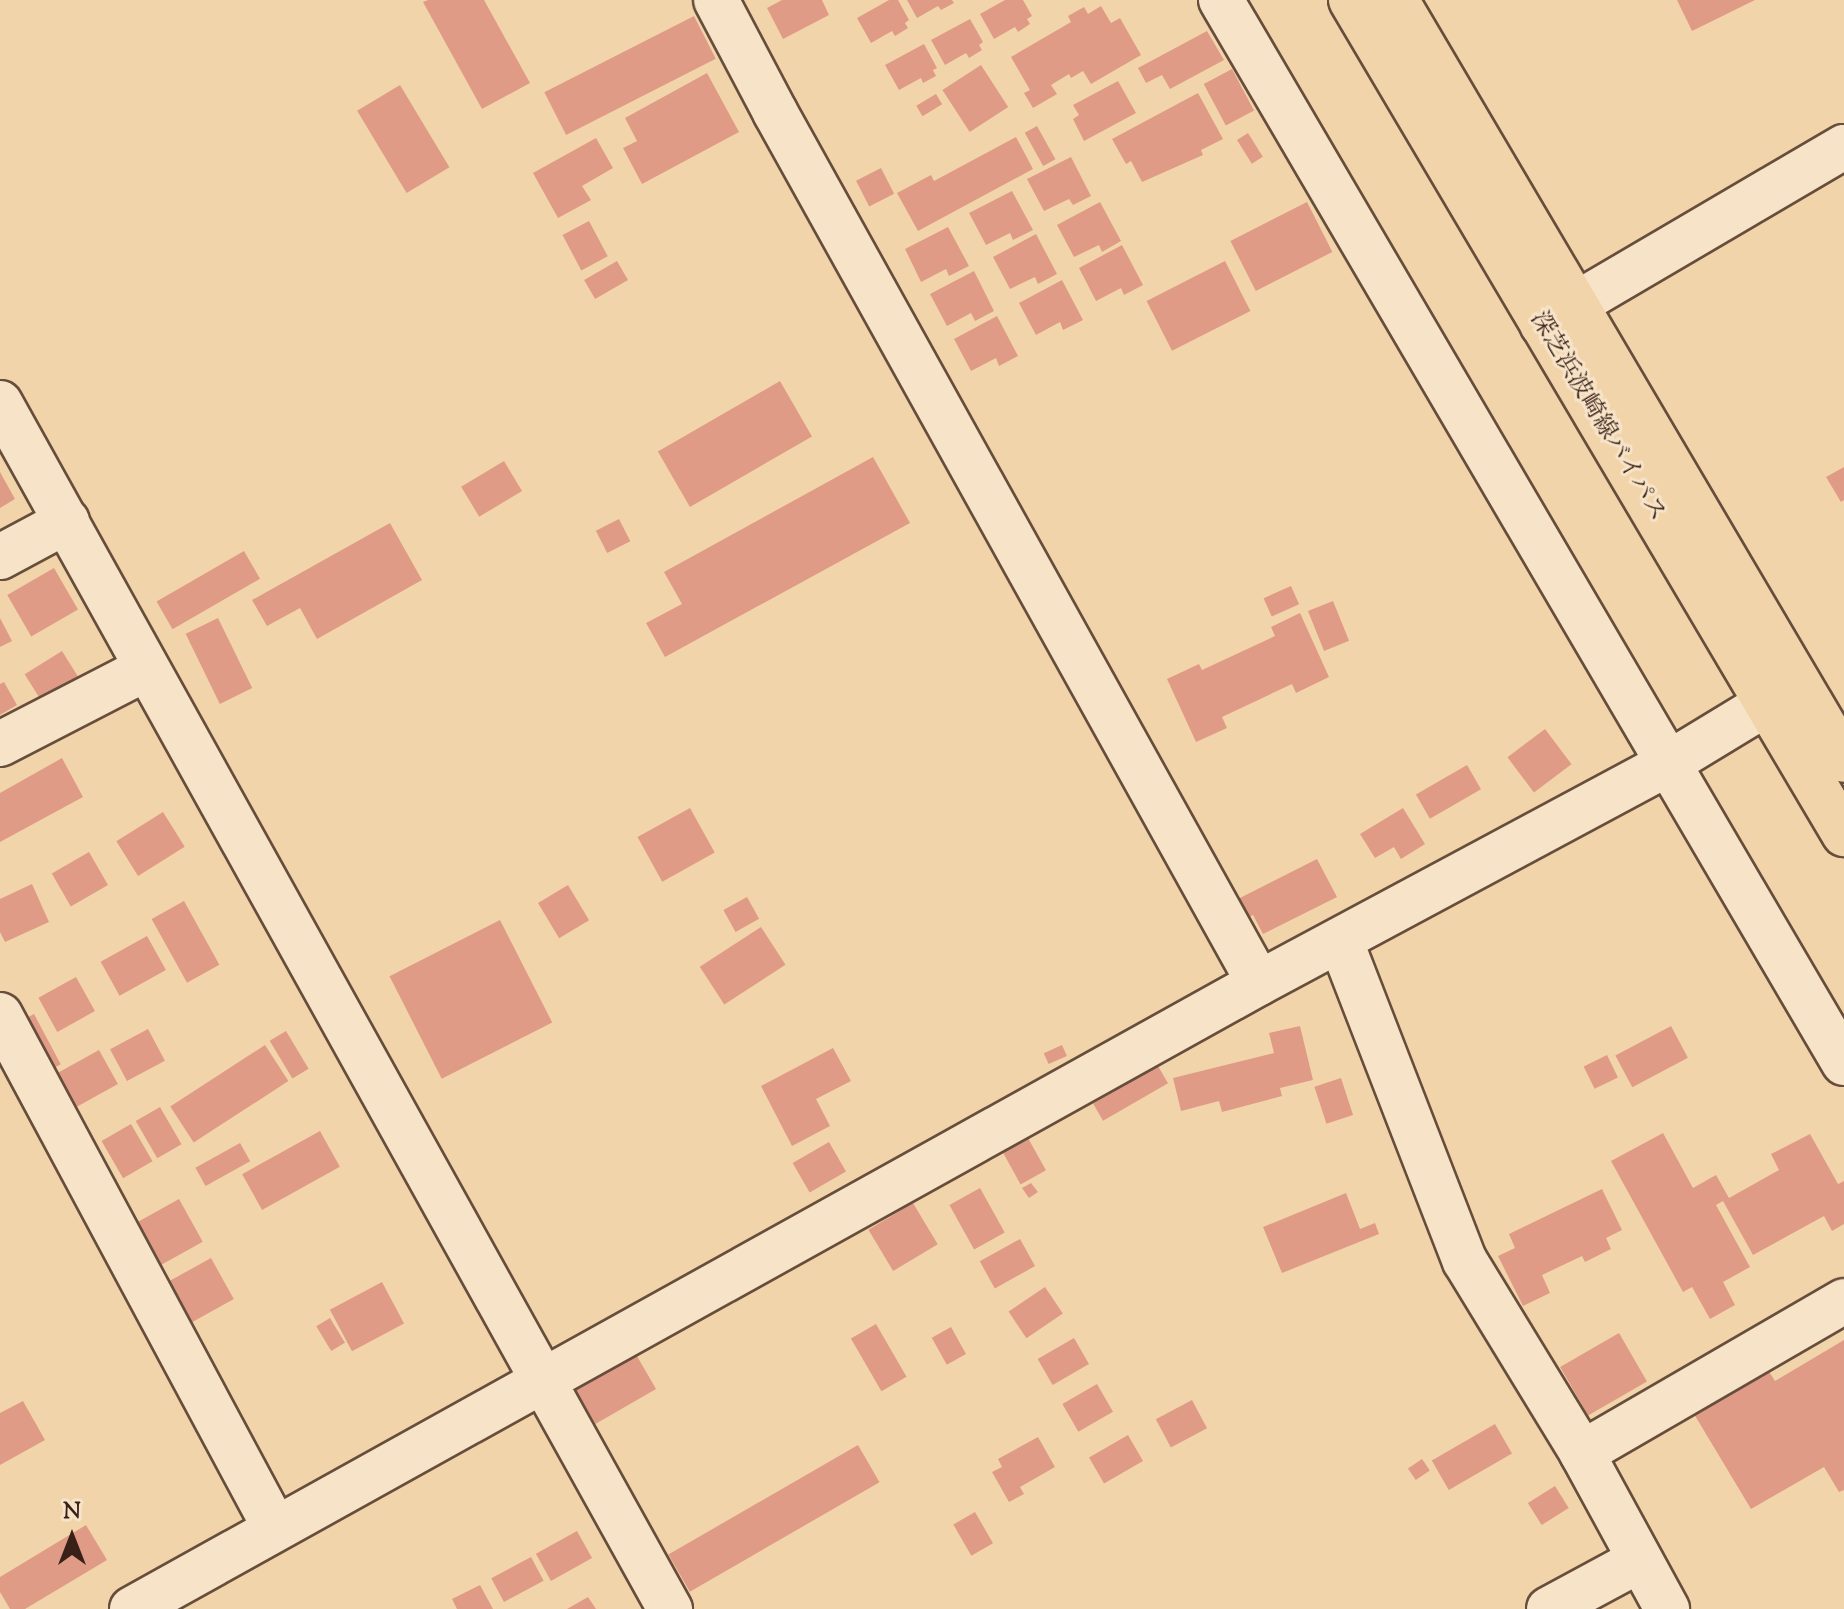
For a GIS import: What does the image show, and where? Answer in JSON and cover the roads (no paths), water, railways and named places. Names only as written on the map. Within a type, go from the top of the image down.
[{"type":"main road","name":"深芝浜波崎線バイパス","points":[[1351,0],[1559,315],[1844,760]]},
{"type":"main road","name":"深芝浜波崎線バイパス","points":[[1396,0],[1766,704],[1844,834]]},
{"type":"street","points":[[716,0],[782,126],[1259,983]]},
{"type":"street","points":[[1221,0],[1844,1063]]},
{"type":"street","points":[[1559,315],[1844,147]]},
{"type":"street","points":[[0,403],[145,669],[670,1609]]},
{"type":"street","points":[[0,557],[67,521]]},
{"type":"street","points":[[0,744],[145,669]]},
{"type":"street","points":[[140,1607],[275,1528],[1259,983],[1341,942],[1669,763],[1766,704]]},
{"type":"street","points":[[1341,942],[1465,1261],[1582,1453],[1667,1609]]},
{"type":"street","points":[[0,1015],[275,1528]]},
{"type":"street","points":[[1582,1453],[1844,1301]]},
{"type":"street","points":[[1549,1609],[1640,1560]]}]
